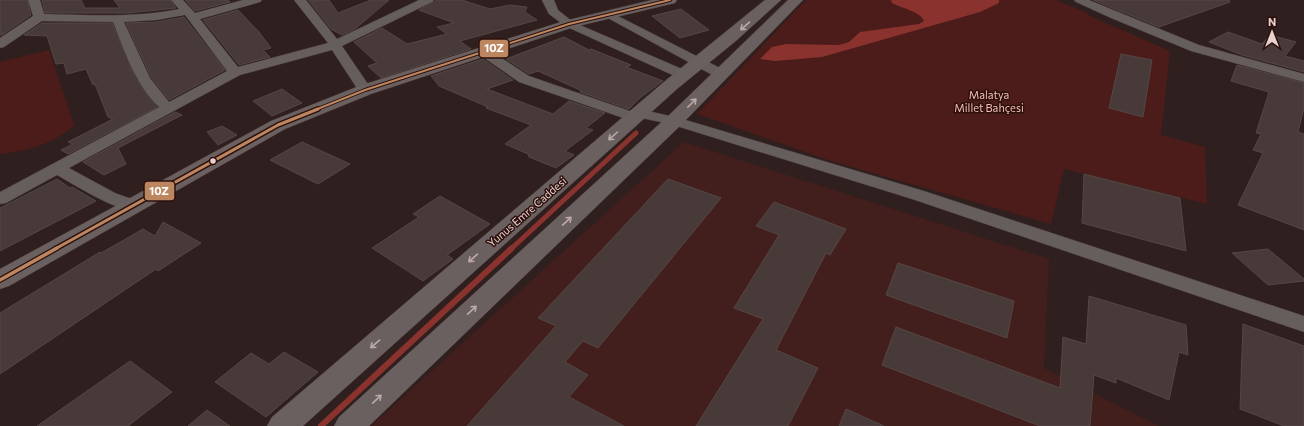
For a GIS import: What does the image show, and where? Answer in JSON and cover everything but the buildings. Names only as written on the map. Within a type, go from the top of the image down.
[{"type":"main road","points":[[0,280],[278,125],[365,90],[569,24],[670,0]]},
{"type":"main road","name":"Yunus Emre Caddesi","points":[[282,426],[637,115],[774,0]]},
{"type":"main road","points":[[349,426],[674,121],[796,0]]},
{"type":"street","points":[[34,0],[39,17]]},
{"type":"street","points":[[177,0],[190,14],[235,72]]},
{"type":"street","points":[[0,44],[39,17],[117,19],[157,17],[190,14],[256,0]]},
{"type":"street","points":[[300,0],[335,45],[365,90]]},
{"type":"street","points":[[0,199],[235,72],[335,45],[428,0]]},
{"type":"street","points":[[548,0],[553,12],[569,24],[692,69],[721,74]]},
{"type":"street","points":[[1080,0],[1115,16],[1195,48],[1304,78]]},
{"type":"street","points":[[610,15],[692,69]]},
{"type":"street","points":[[117,19],[146,82],[152,92],[168,108]]},
{"type":"street","points":[[484,52],[524,79],[637,115],[674,121],[918,195],[1304,324]]},
{"type":"street","points":[[57,168],[109,197],[134,206]]},
{"type":"shaded area","points":[[891,0],[999,0],[999,3],[980,12],[822,57],[775,61],[760,59],[772,47],[786,44],[839,45],[849,42],[860,32],[919,24],[924,21],[919,15],[892,3]]},
{"type":"shaded area","points":[[684,142],[1049,259],[1044,368],[1159,426],[371,426]]},
{"type":"green space","name":"Malatya Millet Bahçesi","points":[[806,0],[1056,0],[1170,51],[1161,135],[1205,147],[1207,204],[1064,169],[1051,224],[831,161],[697,114]]},
{"type":"green space","points":[[49,50],[74,125],[58,137],[40,146],[0,154],[0,62]]},
{"type":"waterway","points":[[511,249],[636,133]]},
{"type":"waterway","points":[[321,426],[512,248]]},
{"type":"transit line","name":"10Z","points":[[0,280],[278,125],[365,90],[569,24],[670,0]]}]
